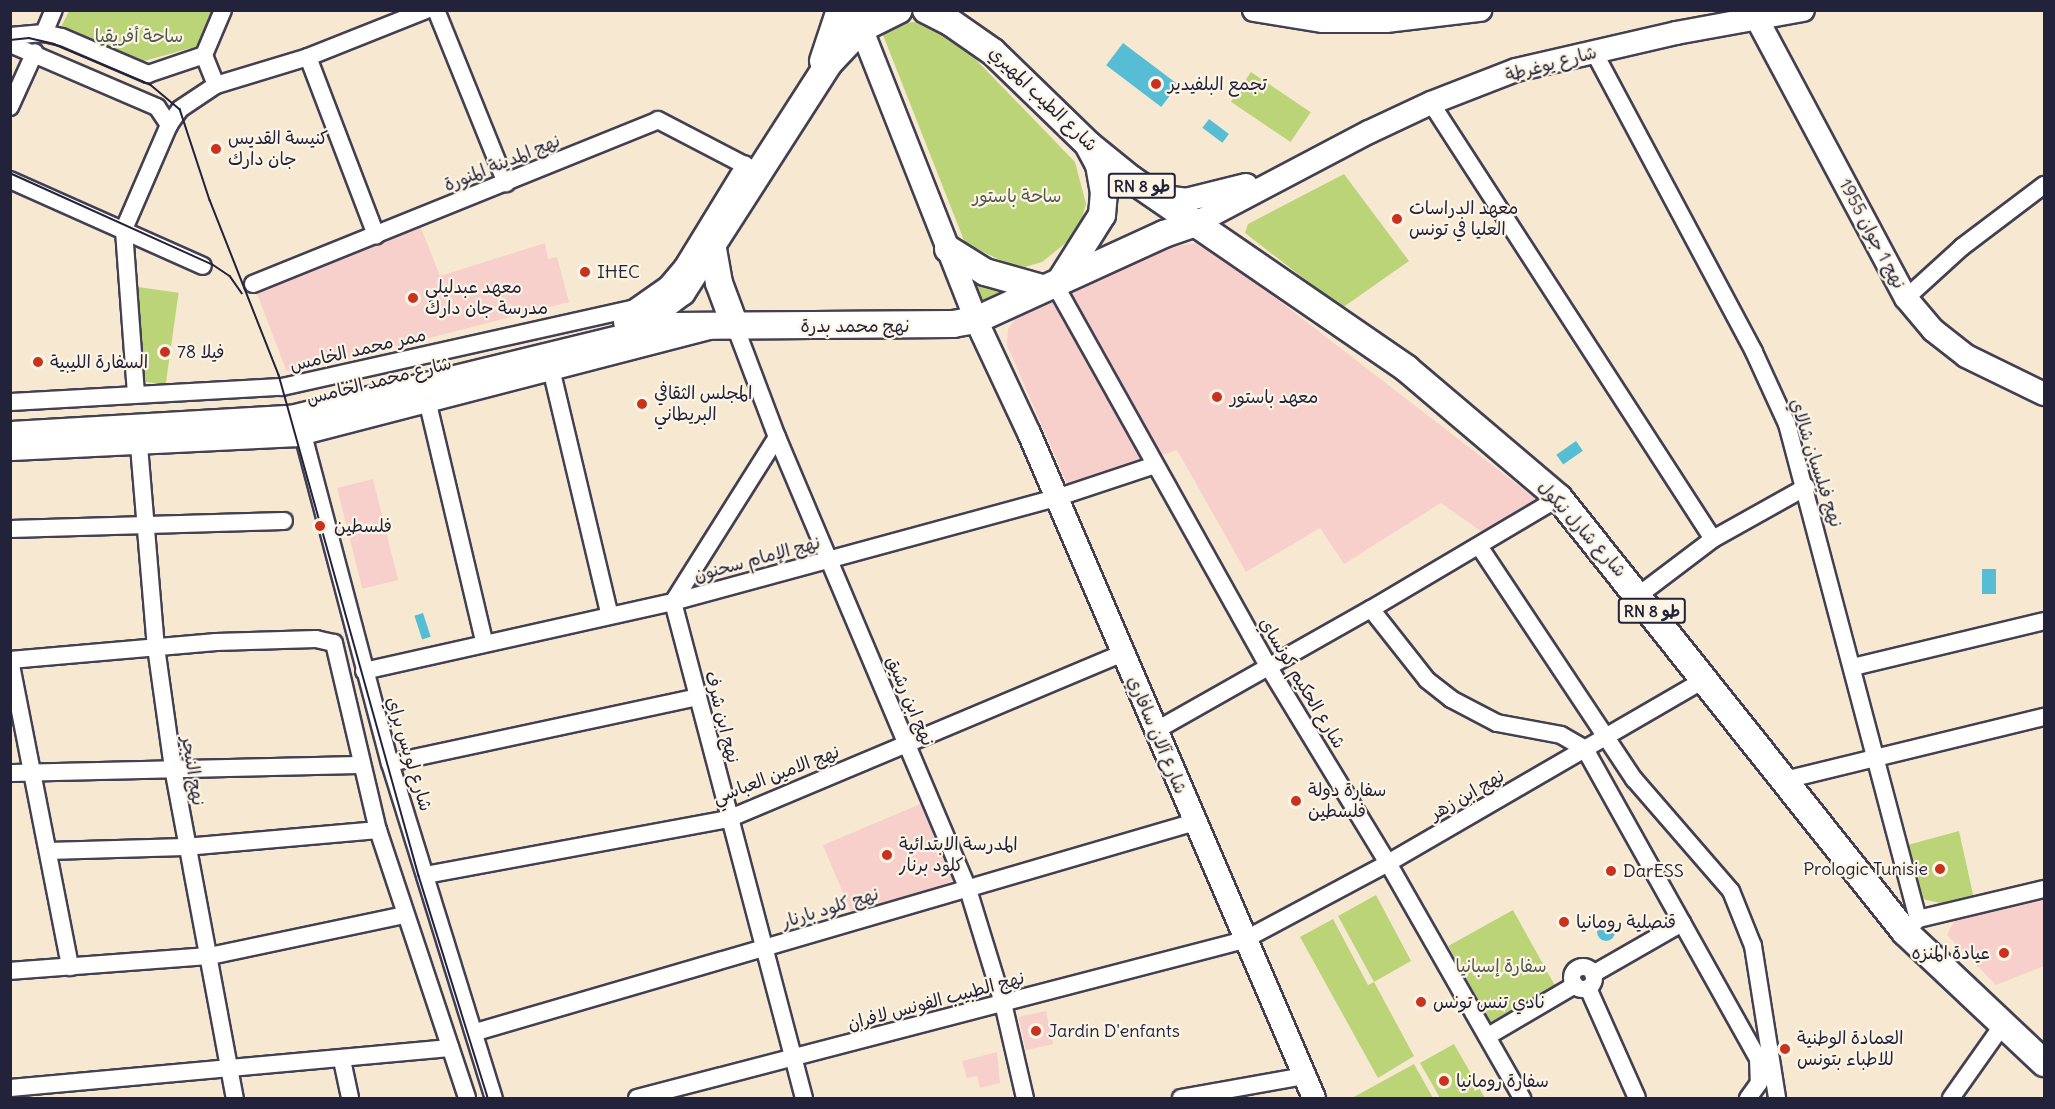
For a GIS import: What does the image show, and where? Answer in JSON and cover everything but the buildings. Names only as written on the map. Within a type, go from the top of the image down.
[{"type":"main road","points":[[815,83],[840,10]]},
{"type":"main road","points":[[815,83],[844,44],[858,20],[899,10]]},
{"type":"main road","name":"شارع الطيب المهيري","points":[[926,10],[946,14],[993,52],[1089,145],[1155,196],[1198,222]]},
{"type":"main road","name":"شارع محمد الخامس","points":[[10,420],[287,404],[627,322],[669,305],[713,249],[753,170],[815,83]]},
{"type":"main road","points":[[1052,284],[1102,215],[1104,193],[1099,165],[1089,145]]},
{"type":"main road","points":[[976,320],[1000,307],[1164,234],[1198,222]]},
{"type":"main road","name":"شارع شارل نيكول","points":[[1198,222],[1407,369],[1559,498],[1785,780],[2002,1026],[2044,1064]]},
{"type":"main road","points":[[713,249],[727,325]]},
{"type":"main road","points":[[948,249],[985,272],[1052,284]]},
{"type":"main road","name":"نهج محمد بدرة","points":[[727,325],[927,326],[976,320]]},
{"type":"main road","name":"شارع محمد الخامس","points":[[10,435],[301,427],[661,328],[727,325]]},
{"type":"street","points":[[44,33],[54,10]]},
{"type":"street","points":[[216,85],[204,54],[223,10]]},
{"type":"street","points":[[136,394],[124,229],[169,125],[186,103],[216,85],[308,57],[426,10]]},
{"type":"street","points":[[436,10],[506,183]]},
{"type":"street","points":[[1254,10],[1323,21],[1386,21],[1480,10]]},
{"type":"street","name":"شارع يوغرطة","points":[[1198,222],[1431,103],[1516,70],[1803,10]]},
{"type":"street","name":"نهج 1 جوان 1955","points":[[1757,19],[1906,298],[1933,330],[1966,356],[2044,394]]},
{"type":"street","name":"شارع آلان سافاري","points":[[858,20],[976,320],[1056,498],[1244,940],[1314,1098]]},
{"type":"street","points":[[10,36],[44,33],[148,74],[204,54]]},
{"type":"street","points":[[10,44],[35,52],[153,105],[162,111],[169,125]]},
{"type":"street","points":[[10,107],[35,52]]},
{"type":"street","name":"نهج فيلسيان شالاي","points":[[1594,52],[1754,352],[1787,424],[1806,487],[1853,667],[1912,925]]},
{"type":"street","points":[[308,57],[376,235]]},
{"type":"street","points":[[153,105],[186,103]]},
{"type":"street","points":[[1431,103],[1713,539]]},
{"type":"street","name":"نهج المدينة المنورة","points":[[253,284],[658,120],[753,170]]},
{"type":"street","name":"شارع يوغرطة","points":[[1155,196],[1203,197],[1312,162]]},
{"type":"street","name":"ممر محمد الخامس","points":[[10,402],[282,387],[634,308],[667,285],[753,170]]},
{"type":"street","points":[[10,180],[203,266]]},
{"type":"street","points":[[1906,298],[1962,247],[2044,185]]},
{"type":"street","name":"شارع الحكيم كونساي","points":[[1052,284],[1268,666],[1388,863],[1522,1098]]},
{"type":"street","points":[[1000,307],[1000,371]]},
{"type":"street","points":[[10,452],[139,446],[301,427],[428,404],[701,336],[727,325]]},
{"type":"street","name":"نهج ابن رشيق","points":[[727,325],[777,437],[967,886],[1003,1003],[1025,1098]]},
{"type":"street","points":[[552,373],[609,614]]},
{"type":"street","points":[[428,404],[484,642]]},
{"type":"street","name":"شارع لويس براي","points":[[301,427],[390,763],[476,1032],[494,1098]]},
{"type":"street","points":[[673,602],[777,437]]},
{"type":"street","name":"نهج النيجر","points":[[139,446],[156,647],[173,768],[186,847],[210,956],[236,1098]]},
{"type":"street","name":"نهج الإمام سحنون","points":[[364,671],[609,614],[673,602],[1056,498],[1155,465]]},
{"type":"street","points":[[1639,595],[1713,539],[1806,487]]},
{"type":"street","points":[[1155,730],[1371,609],[1559,498]]},
{"type":"street","points":[[10,529],[284,521]]},
{"type":"street","points":[[1479,546],[1606,737],[1658,810],[1688,839],[1731,891],[1753,946],[1763,1057],[1759,1083],[1748,1098]]},
{"type":"street","name":"نهج ابن شرف","points":[[673,602],[728,819],[767,948],[804,1098]]},
{"type":"street","points":[[1371,609],[1427,680],[1452,699],[1497,723],[1561,735],[1585,749],[1682,923],[1763,1057],[1777,1098]]},
{"type":"street","points":[[1853,667],[2044,621]]},
{"type":"street","points":[[70,967],[48,851],[30,773],[10,660],[156,647],[321,641],[334,643],[378,830],[404,915],[467,1098]]},
{"type":"street","name":"نهج الامين العباسي","points":[[426,875],[728,819],[1122,653]]},
{"type":"street","name":"نهج ابن زهر","points":[[1244,940],[1388,863],[1705,679]]},
{"type":"street","points":[[390,763],[698,697]]},
{"type":"street","points":[[1785,780],[2044,717]]},
{"type":"street","points":[[10,773],[361,765]]},
{"type":"street","name":"نهج كلود بارنار","points":[[476,1032],[767,948],[967,886],[1195,822]]},
{"type":"street","points":[[48,851],[186,847],[378,830]]},
{"type":"street","points":[[1912,925],[2044,889]]},
{"type":"street","points":[[10,971],[210,956],[404,915]]},
{"type":"street","points":[[1488,1036],[1585,982],[1682,923]]},
{"type":"street","name":"نهج الطبيب الفونس لافران","points":[[637,1098],[1244,940]]},
{"type":"street","points":[[1585,982],[1637,1098]]},
{"type":"street","points":[[1951,1098],[2002,1026]]},
{"type":"street","points":[[10,1088],[342,1060],[450,1047]]},
{"type":"street","points":[[342,1060],[350,1098]]},
{"type":"street","points":[[1181,1098],[1304,1076]]},
{"type":"shaded area","name":"معهد عبدليلي مدرسة جان دارك","points":[[421,228],[440,276],[545,243],[548,259],[557,257],[569,302],[293,373],[286,370],[256,291]]},
{"type":"shaded area","name":"معهد باستور","points":[[1203,242],[1540,502],[1485,534],[1441,503],[1344,564],[1320,528],[1246,572],[1177,450],[1068,486],[1007,345],[1008,329],[1018,315],[1164,248]]},
{"type":"shaded area","points":[[373,479],[398,580],[362,589],[337,488]]},
{"type":"shaded area","name":"المدرسة الابتدائية كلود برنار","points":[[925,802],[957,878],[855,922],[823,845]]},
{"type":"shaded area","name":"عيادة المنزه","points":[[2044,896],[2044,966],[1996,985],[1947,935],[1955,919]]},
{"type":"shaded area","name":"Jardin D'enfants","points":[[1046,1011],[1053,1044],[1026,1050],[1019,1017]]},
{"type":"shaded area","points":[[997,1052],[1000,1083],[980,1088],[977,1076],[967,1078],[962,1061]]},
{"type":"green space","name":"ساحة أفريقيا","points":[[69,11],[213,11],[198,46],[137,63],[60,29]]},
{"type":"green space","name":"ساحة باستور","points":[[916,22],[952,35],[1075,162],[1086,204],[1081,222],[1072,238],[1042,262],[1025,267],[1006,263],[965,243],[883,35],[886,29],[901,23]]},
{"type":"green space","points":[[1251,72],[1311,112],[1291,142],[1231,102]]},
{"type":"green space","points":[[1344,174],[1409,261],[1342,308],[1245,233],[1248,224]]},
{"type":"green space","points":[[958,262],[1020,288],[976,308]]},
{"type":"green space","points":[[138,287],[179,293],[166,385],[125,379]]},
{"type":"green space","points":[[1959,831],[1974,899],[1946,904],[1926,900],[1918,895],[1904,846]]},
{"type":"green space","points":[[1376,895],[1411,961],[1374,982],[1338,916]]},
{"type":"green space","name":"سفارة إسبانيا","points":[[1513,910],[1555,986],[1490,1022],[1448,946]]},
{"type":"green space","points":[[1333,919],[1368,985],[1374,982],[1414,1056],[1378,1078],[1300,937]]},
{"type":"green space","points":[[1454,1044],[1485,1098],[1440,1098],[1420,1063]]},
{"type":"green space","points":[[1414,1064],[1433,1098],[1352,1098]]},
{"type":"water","points":[[1123,43],[1178,85],[1161,107],[1106,65]]},
{"type":"water","points":[[1209,119],[1229,134],[1222,143],[1202,128]]},
{"type":"water","points":[[1576,441],[1583,451],[1563,465],[1556,455]]},
{"type":"water","points":[[1982,569],[1996,569],[1996,594],[1982,594]]},
{"type":"water","points":[[423,613],[431,637],[422,640],[414,616]]},
{"type":"water","points":[[1606,923],[1612,926],[1615,932],[1612,938],[1606,941],[1600,938],[1597,932],[1600,926]]},
{"type":"tram line","points":[[10,40],[29,38],[54,44],[151,85],[180,109],[210,200],[279,375],[419,876],[488,1098]]},
{"type":"tram line","points":[[10,173],[212,264],[230,276],[242,293]]},
{"type":"place","name":"تجمع البلفيدير","points":[[1156,84]]},
{"type":"place","name":"كنيسة القديس جان دارك","points":[[216,149]]},
{"type":"place","name":"معهد الدراسات العليا في تونس","points":[[1397,219]]},
{"type":"place","name":"IHEC","points":[[585,272]]},
{"type":"place","name":"معهد عبدليلي مدرسة جان دارك","points":[[413,298]]},
{"type":"place","name":"فيلا 78","points":[[165,352]]},
{"type":"place","name":"السفارة الليبية","points":[[38,362]]},
{"type":"place","name":"معهد باستور","points":[[1217,397]]},
{"type":"place","name":"المجلس الثقافي البريطاني","points":[[642,404]]},
{"type":"place","name":"فلسطين","points":[[320,526]]},
{"type":"place","name":"سفارة دولة فلسطين","points":[[1296,801]]},
{"type":"place","name":"المدرسة الابتدائية كلود برنار","points":[[887,855]]},
{"type":"place","name":"Prologic Tunisie","points":[[1940,869]]},
{"type":"place","name":"DarESS","points":[[1611,871]]},
{"type":"place","name":"قنصلية رومانيا","points":[[1564,922]]},
{"type":"place","name":"عيادة المنزه","points":[[2004,953]]},
{"type":"place","name":"نادي تنس تونس","points":[[1421,1002]]},
{"type":"place","name":"Jardin D'enfants","points":[[1036,1031]]},
{"type":"place","name":"العمادة الوطنية للاطباء بتونس","points":[[1785,1049]]},
{"type":"place","name":"سفارة رومانيا","points":[[1444,1081]]}]
